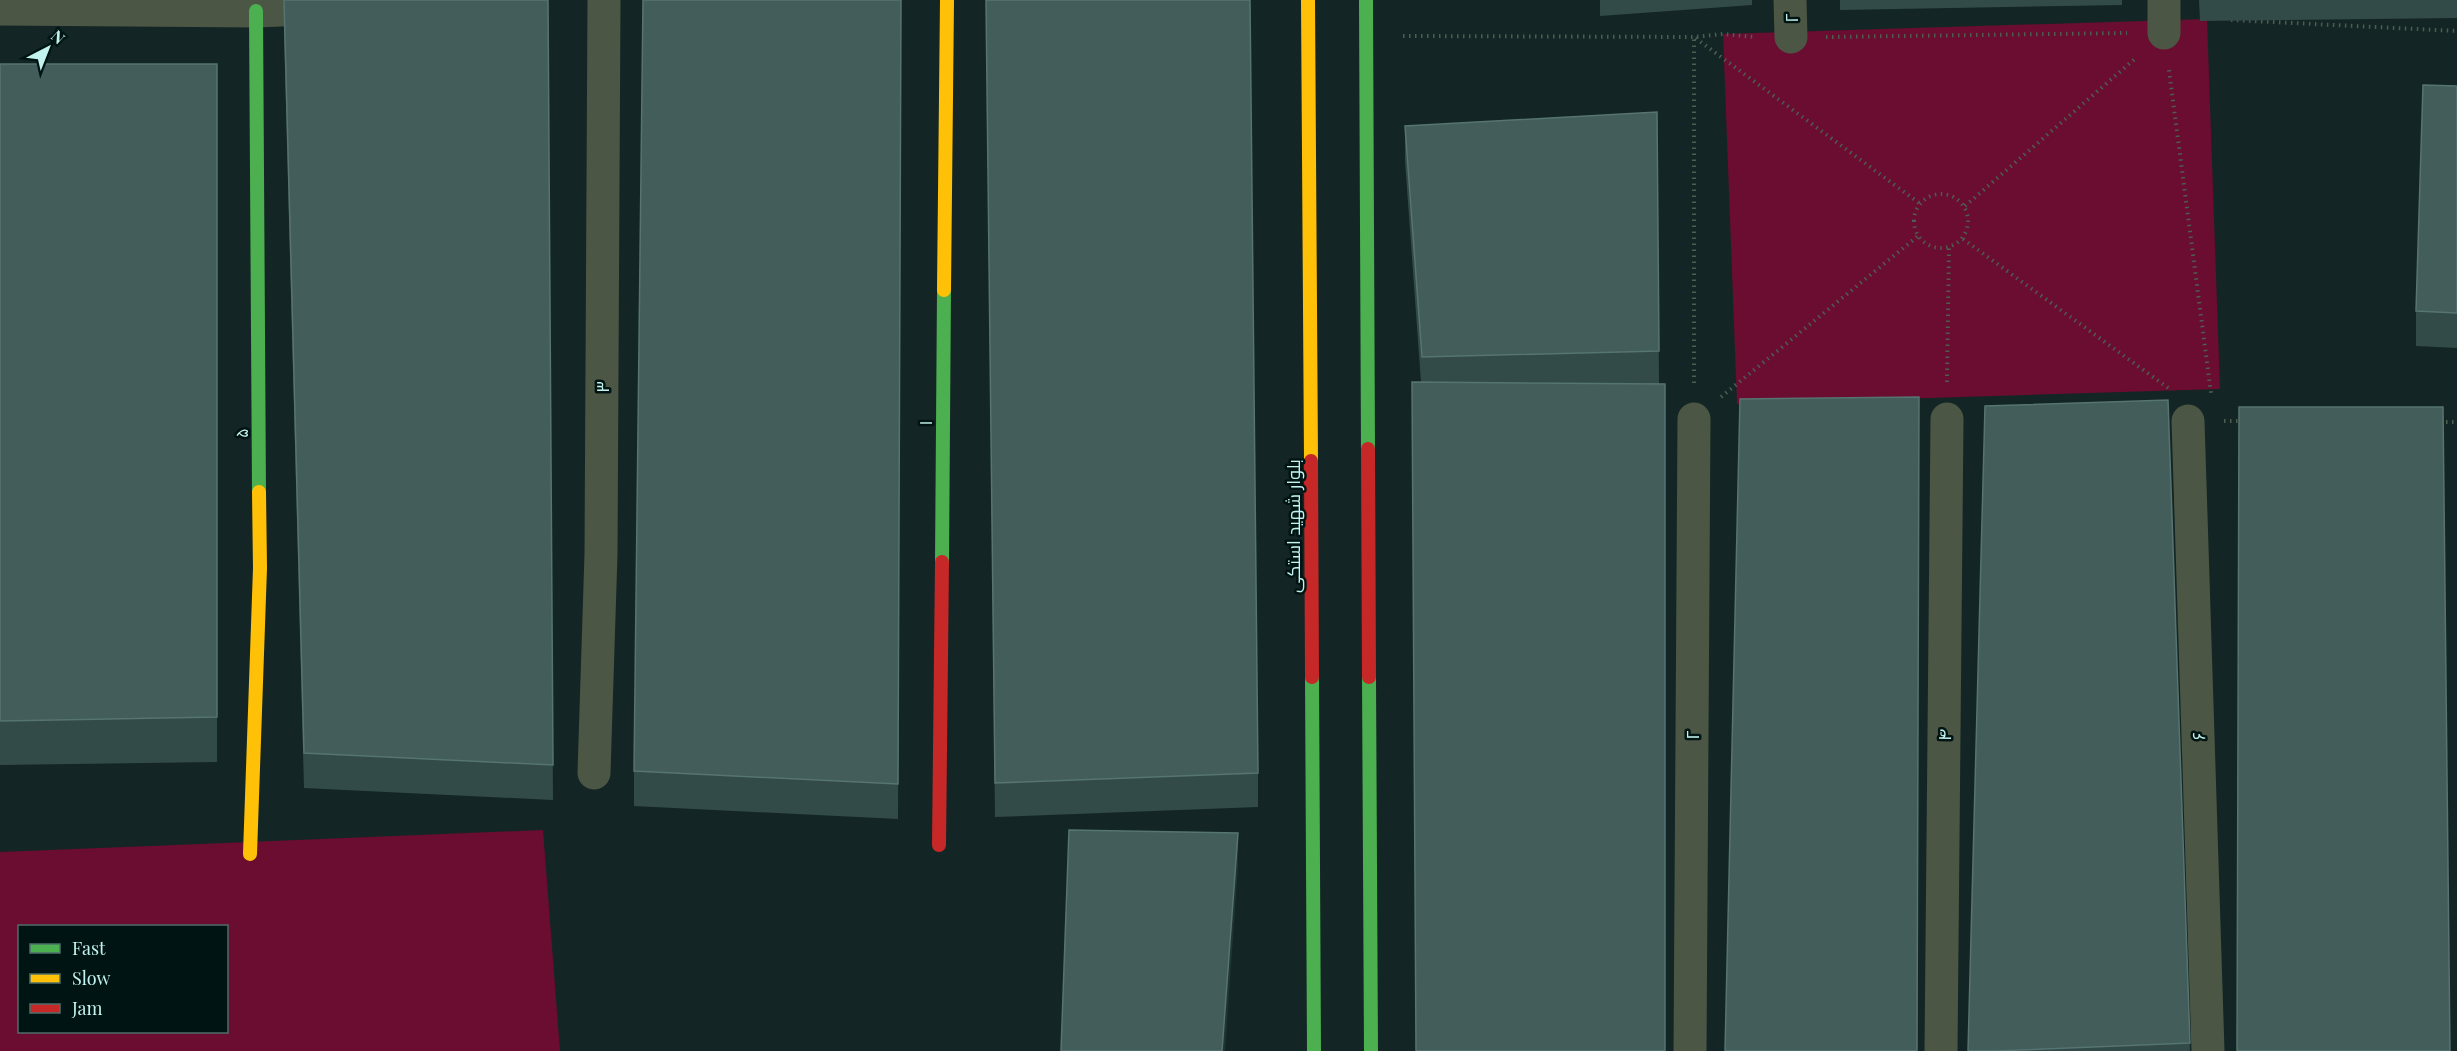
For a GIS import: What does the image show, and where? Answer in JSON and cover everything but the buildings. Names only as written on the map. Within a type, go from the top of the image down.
[{"type":"main road","name":"۱","points":[[939,845],[947,0]]},
{"type":"main road","name":"بلوار شهید استکی","points":[[1308,0],[1314,1051]]},
{"type":"main road","points":[[1366,0],[1371,1051]]},
{"type":"main road","name":"۵","points":[[250,854],[260,568],[256,11]]},
{"type":"street","name":"۳","points":[[594,773],[600,555],[604,0]]},
{"type":"street","name":"۲","points":[[1790,0],[1791,37]]},
{"type":"street","points":[[2164,0],[2164,33]]},
{"type":"street","points":[[0,9],[256,11],[360,7]]},
{"type":"street","name":"۶","points":[[2182,407],[2208,1051]]},
{"type":"street","name":"۲","points":[[1690,1051],[1694,419]]},
{"type":"street","name":"۴","points":[[1941,1051],[1947,420]]},
{"type":"path","points":[[2230,20],[2457,32]]},
{"type":"path","points":[[1366,36],[1694,37],[1723,34],[1791,37],[2164,33]]},
{"type":"path","points":[[1965,206],[2164,33]]},
{"type":"path","points":[[2164,33],[2212,398]]},
{"type":"path","points":[[1694,37],[1919,203]]},
{"type":"path","points":[[1694,37],[1694,419]]},
{"type":"path","points":[[1934,194],[1952,195],[1965,206],[1970,223],[1963,238],[1949,248],[1931,247],[1917,236],[1913,219],[1919,203],[1934,194]]},
{"type":"path","points":[[1694,419],[1917,236]]},
{"type":"path","points":[[1963,238],[2182,407]]},
{"type":"path","points":[[1947,420],[1949,248]]},
{"type":"shaded area","points":[[2207,19],[2220,389],[1737,404],[1723,34]]},
{"type":"shaded area","points":[[543,830],[560,1051],[0,1051],[0,852]]},
{"type":"traffic: fast","points":[[1366,0],[1368,449]]},
{"type":"traffic: fast","points":[[256,11],[259,492]]},
{"type":"traffic: fast","points":[[942,562],[944,290]]},
{"type":"traffic: fast","points":[[1312,677],[1314,1051]]},
{"type":"traffic: fast","points":[[1369,677],[1371,1051]]},
{"type":"traffic: slow","points":[[944,290],[947,0]]},
{"type":"traffic: slow","points":[[1308,0],[1311,461]]},
{"type":"traffic: slow","points":[[250,854],[260,568],[259,492]]},
{"type":"traffic: jam","points":[[1368,449],[1369,677]]},
{"type":"traffic: jam","points":[[1311,461],[1312,677]]},
{"type":"traffic: jam","points":[[939,845],[942,562]]}]
